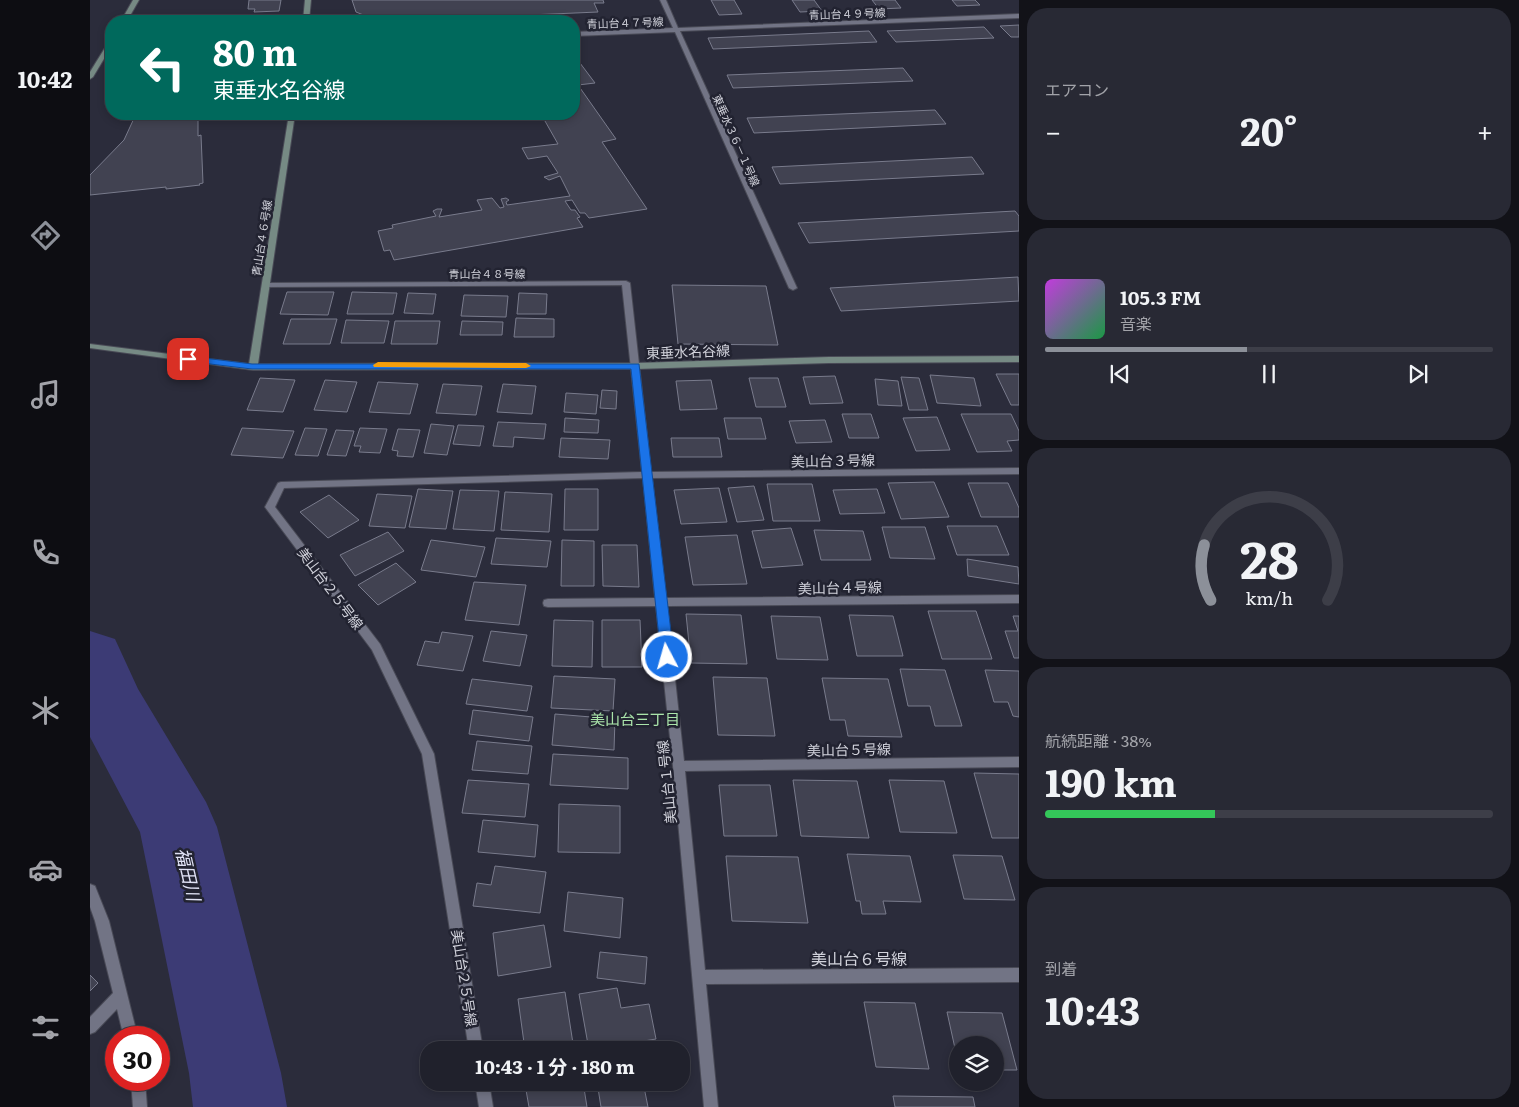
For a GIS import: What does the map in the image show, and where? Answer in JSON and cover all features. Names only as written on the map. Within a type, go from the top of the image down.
[{"type":"street","points":[[127,15],[136,0]]},
{"type":"street","points":[[307,15],[308,0]]},
{"type":"street","name":"東垂水３６－１号線","points":[[664,0],[793,288]]},
{"type":"street","name":"青山台４９号線","points":[[676,30],[1019,16]]},
{"type":"street","name":"青山台４７号線","points":[[580,34],[676,30]]},
{"type":"street","points":[[90,77],[105,52]]},
{"type":"street","name":"青山台４６号線","points":[[252,366],[291,120]]},
{"type":"street","name":"青山台４８号線","points":[[265,285],[626,283],[636,366]]},
{"type":"street","name":"東垂水名谷線","points":[[90,346],[252,366],[636,366],[829,360],[1019,359]]},
{"type":"street","name":"美山台１号線","points":[[636,366],[680,766],[711,1107]]},
{"type":"street","name":"美山台３号線","points":[[647,475],[1019,471]]},
{"type":"street","name":"美山台２５号線","points":[[475,1041],[428,754],[376,647],[270,507],[281,485],[647,475]]},
{"type":"street","name":"美山台４号線","points":[[548,603],[1019,599]]},
{"type":"street","name":"美山台５号線","points":[[680,766],[1019,762]]},
{"type":"street","points":[[90,890],[102,921],[128,1026]]},
{"type":"street","name":"美山台６号線","points":[[699,977],[1019,975]]},
{"type":"street","points":[[90,1027],[121,996]]},
{"type":"street","points":[[139,1091],[140,1107]]},
{"type":"street","points":[[483,1091],[486,1107]]},
{"type":"building","points":[[249,0],[281,0],[279,11],[254,12],[255,9],[248,9]]},
{"type":"building","points":[[352,0],[603,0],[604,3],[594,3],[598,12],[529,15],[364,15],[356,12]]},
{"type":"building","points":[[711,0],[734,0],[742,14],[719,15]]},
{"type":"building","points":[[792,0],[814,0],[822,11],[800,12]]},
{"type":"building","points":[[872,0],[895,0],[901,8],[879,9]]},
{"type":"building","points":[[952,0],[975,0],[980,5],[957,6]]},
{"type":"building","points":[[1019,25],[1019,37],[1011,37],[1000,26]]},
{"type":"building","points":[[984,27],[994,38],[896,42],[887,31]]},
{"type":"building","points":[[869,31],[877,42],[713,49],[708,38]]},
{"type":"building","points":[[580,63],[595,83],[580,85]]},
{"type":"building","points":[[903,68],[913,81],[733,88],[727,75]]},
{"type":"building","points":[[580,88],[616,139],[602,142],[647,209],[589,218],[585,213],[580,213],[572,200],[565,201],[571,210],[575,210],[580,217],[577,218],[583,227],[394,260],[390,250],[384,251],[378,231],[393,228],[392,225],[436,216],[433,211],[437,209],[442,209],[439,217],[482,210],[477,200],[492,198],[500,208],[504,207],[501,199],[506,198],[509,200],[506,202],[507,205],[570,196],[560,176],[549,180],[544,177],[558,173],[547,156],[528,159],[522,148],[558,144],[544,120],[580,120]]},
{"type":"building","points":[[935,110],[946,124],[754,133],[747,118]]},
{"type":"building","points":[[133,120],[198,120],[198,136],[201,135],[203,183],[166,189],[166,187],[90,195],[90,175],[124,140]]},
{"type":"building","points":[[972,157],[984,174],[780,184],[772,167]]},
{"type":"building","points":[[1015,211],[1019,216],[1019,231],[809,243],[798,223]]},
{"type":"building","points":[[1018,277],[1019,301],[841,311],[830,288]]},
{"type":"building","points":[[672,285],[766,286],[778,345],[678,344]]},
{"type":"building","points":[[287,292],[334,292],[328,315],[280,314]]},
{"type":"building","points":[[352,292],[397,293],[393,314],[347,314]]},
{"type":"building","points":[[408,293],[436,294],[433,314],[404,313]]},
{"type":"building","points":[[519,293],[547,294],[546,314],[517,314]]},
{"type":"building","points":[[464,295],[508,296],[506,317],[461,316]]},
{"type":"building","points":[[516,318],[554,319],[554,337],[514,337]]},
{"type":"building","points":[[291,319],[337,319],[330,344],[283,344]]},
{"type":"building","points":[[346,320],[389,321],[384,343],[341,343]]},
{"type":"building","points":[[395,321],[440,321],[437,344],[391,344]]},
{"type":"building","points":[[462,321],[503,322],[502,335],[460,335]]},
{"type":"building","points":[[996,374],[1019,374],[1019,405],[1011,405]]},
{"type":"building","points":[[930,375],[974,378],[981,406],[937,403]]},
{"type":"building","points":[[835,376],[843,403],[810,404],[803,377]]},
{"type":"building","points":[[901,377],[919,378],[928,410],[909,410]]},
{"type":"building","points":[[260,378],[295,380],[283,412],[247,410]]},
{"type":"building","points":[[749,378],[778,378],[786,407],[756,407]]},
{"type":"building","points":[[875,379],[898,381],[902,406],[878,405]]},
{"type":"building","points":[[325,380],[357,382],[347,412],[314,410]]},
{"type":"building","points":[[711,380],[717,409],[680,410],[676,381]]},
{"type":"building","points":[[378,382],[418,384],[410,414],[369,412]]},
{"type":"building","points":[[443,384],[482,386],[476,415],[436,413]]},
{"type":"building","points":[[503,384],[536,386],[532,414],[497,412]]},
{"type":"building","points":[[602,390],[617,391],[616,409],[600,408]]},
{"type":"building","points":[[566,393],[598,395],[596,414],[564,412]]},
{"type":"building","points":[[842,414],[871,414],[879,438],[849,438]]},
{"type":"building","points":[[961,414],[1011,414],[1019,431],[1019,440],[1007,441],[1012,451],[977,452]]},
{"type":"building","points":[[937,417],[950,450],[916,451],[903,418]]},
{"type":"building","points":[[565,418],[599,420],[598,433],[564,432]]},
{"type":"building","points":[[724,418],[761,418],[766,439],[728,439]]},
{"type":"building","points":[[825,420],[832,442],[796,443],[789,421]]},
{"type":"building","points":[[498,422],[546,424],[544,439],[514,437],[513,447],[493,446]]},
{"type":"building","points":[[431,424],[454,426],[447,455],[424,453]]},
{"type":"building","points":[[458,425],[484,426],[480,446],[453,444]]},
{"type":"building","points":[[242,428],[294,431],[283,458],[231,455]]},
{"type":"building","points":[[305,428],[327,429],[318,456],[295,455]]},
{"type":"building","points":[[360,428],[387,429],[380,453],[359,452],[361,446],[354,446]]},
{"type":"building","points":[[398,429],[420,430],[413,457],[397,456],[398,451],[392,450]]},
{"type":"building","points":[[336,430],[354,431],[346,456],[327,455]]},
{"type":"building","points":[[561,438],[610,440],[608,459],[559,457]]},
{"type":"building","points":[[671,438],[719,438],[722,457],[673,457]]},
{"type":"building","points":[[934,482],[949,517],[901,519],[888,483]]},
{"type":"building","points":[[968,483],[1008,483],[1019,508],[1019,517],[981,517]]},
{"type":"building","points":[[767,484],[812,484],[820,521],[773,521]]},
{"type":"building","points":[[754,486],[764,520],[737,522],[728,488]]},
{"type":"building","points":[[719,488],[727,522],[681,524],[674,490]]},
{"type":"building","points":[[418,489],[453,491],[446,529],[409,527]]},
{"type":"building","points":[[565,489],[598,489],[598,530],[564,530]]},
{"type":"building","points":[[877,489],[885,513],[840,514],[833,490]]},
{"type":"building","points":[[460,490],[499,491],[494,531],[453,529]]},
{"type":"building","points":[[505,492],[552,494],[549,532],[501,530]]},
{"type":"building","points":[[377,494],[412,496],[405,528],[369,526]]},
{"type":"building","points":[[329,495],[359,520],[328,538],[300,512]]},
{"type":"building","points":[[947,526],[997,526],[1009,555],[957,555]]},
{"type":"building","points":[[882,527],[925,527],[935,559],[890,558]]},
{"type":"building","points":[[791,528],[803,565],[762,568],[752,531]]},
{"type":"building","points":[[814,530],[863,531],[871,560],[821,560]]},
{"type":"building","points":[[388,532],[404,551],[355,576],[340,555]]},
{"type":"building","points":[[737,535],[747,584],[693,585],[685,537]]},
{"type":"building","points":[[496,538],[551,541],[547,567],[491,564]]},
{"type":"building","points":[[431,540],[485,547],[476,577],[421,570]]},
{"type":"building","points":[[562,540],[594,541],[594,586],[561,586]]},
{"type":"building","points":[[602,545],[637,545],[639,587],[603,586]]},
{"type":"building","points":[[967,559],[1018,567],[1019,584],[968,576]]},
{"type":"building","points":[[396,563],[416,582],[378,605],[358,585]]},
{"type":"building","points":[[474,582],[526,585],[519,625],[465,620]]},
{"type":"building","points":[[928,611],[976,611],[992,659],[942,659]]},
{"type":"building","points":[[686,614],[741,615],[747,664],[691,663]]},
{"type":"building","points":[[849,615],[893,616],[903,656],[857,656]]},
{"type":"building","points":[[771,616],[820,617],[828,660],[777,659]]},
{"type":"building","points":[[1013,616],[1019,616],[1019,658],[1014,658],[1005,631],[1018,631]]},
{"type":"building","points":[[554,620],[593,621],[592,667],[552,666]]},
{"type":"building","points":[[602,620],[640,620],[642,667],[602,667]]},
{"type":"building","points":[[491,631],[527,635],[520,666],[483,661]]},
{"type":"building","points":[[442,632],[473,636],[463,671],[417,665],[425,641],[439,643]]},
{"type":"building","points":[[900,669],[945,670],[962,726],[935,726],[930,706],[908,706]]},
{"type":"building","points":[[985,670],[1019,671],[1019,717],[1013,716],[1008,702],[994,702]]},
{"type":"building","points":[[554,676],[615,679],[613,711],[551,708]]},
{"type":"building","points":[[713,677],[767,678],[775,736],[718,735]]},
{"type":"building","points":[[822,678],[888,679],[902,737],[848,736],[845,720],[830,720]]},
{"type":"building","points":[[472,679],[532,686],[527,711],[466,704]]},
{"type":"building","points":[[473,710],[533,717],[529,741],[469,734]]},
{"type":"building","points":[[555,714],[615,719],[614,750],[552,745]]},
{"type":"building","points":[[477,741],[532,746],[528,774],[472,770]]},
{"type":"building","points":[[553,754],[628,758],[628,789],[550,785]]},
{"type":"building","points":[[974,773],[1019,774],[1019,838],[992,838]]},
{"type":"building","points":[[468,780],[529,784],[525,817],[462,813]]},
{"type":"building","points":[[793,780],[857,781],[869,838],[801,836]]},
{"type":"building","points":[[889,780],[944,781],[957,833],[900,832]]},
{"type":"building","points":[[719,785],[770,785],[777,836],[724,836]]},
{"type":"building","points":[[559,804],[620,806],[620,853],[558,852]]},
{"type":"building","points":[[483,820],[538,825],[535,857],[478,852]]},
{"type":"building","points":[[847,854],[910,856],[921,902],[883,901],[886,914],[862,914],[860,901],[856,901]]},
{"type":"building","points":[[953,855],[1002,856],[1015,900],[964,899]]},
{"type":"building","points":[[726,856],[798,857],[808,923],[732,921]]},
{"type":"building","points":[[495,866],[546,872],[540,913],[473,906],[477,883],[491,885]]},
{"type":"building","points":[[568,892],[623,898],[620,938],[564,931]]},
{"type":"building","points":[[544,925],[551,967],[498,976],[493,933]]},
{"type":"building","points":[[600,952],[647,957],[645,984],[597,978]]},
{"type":"building","points":[[90,975],[98,983],[90,991]]},
{"type":"building","points":[[617,988],[621,1008],[649,1004],[656,1039],[644,1041],[587,1041],[579,994]]},
{"type":"building","points":[[565,992],[573,1041],[524,1041],[518,999]]},
{"type":"building","points":[[864,1002],[915,1003],[929,1069],[876,1067]]},
{"type":"building","points":[[947,1012],[1002,1013],[1017,1070],[1004,1070],[1004,1036],[952,1036]]},
{"type":"building","points":[[526,1091],[584,1091],[587,1107],[529,1107]]},
{"type":"building","points":[[598,1091],[645,1091],[648,1107],[601,1107]]},
{"type":"building","points":[[893,1096],[973,1097],[975,1107],[895,1107]]},
{"type":"waterway","name":"福田川","points":[[90,659],[108,702],[178,827],[235,1073],[240,1107]]},
{"type":"slow traffic","points":[[378,365],[526,366]]},
{"type":"district","name":"美山台三丁目","points":[[635,718]]},
{"type":"route","points":[[188,359],[252,366],[636,366],[667,657]]}]
